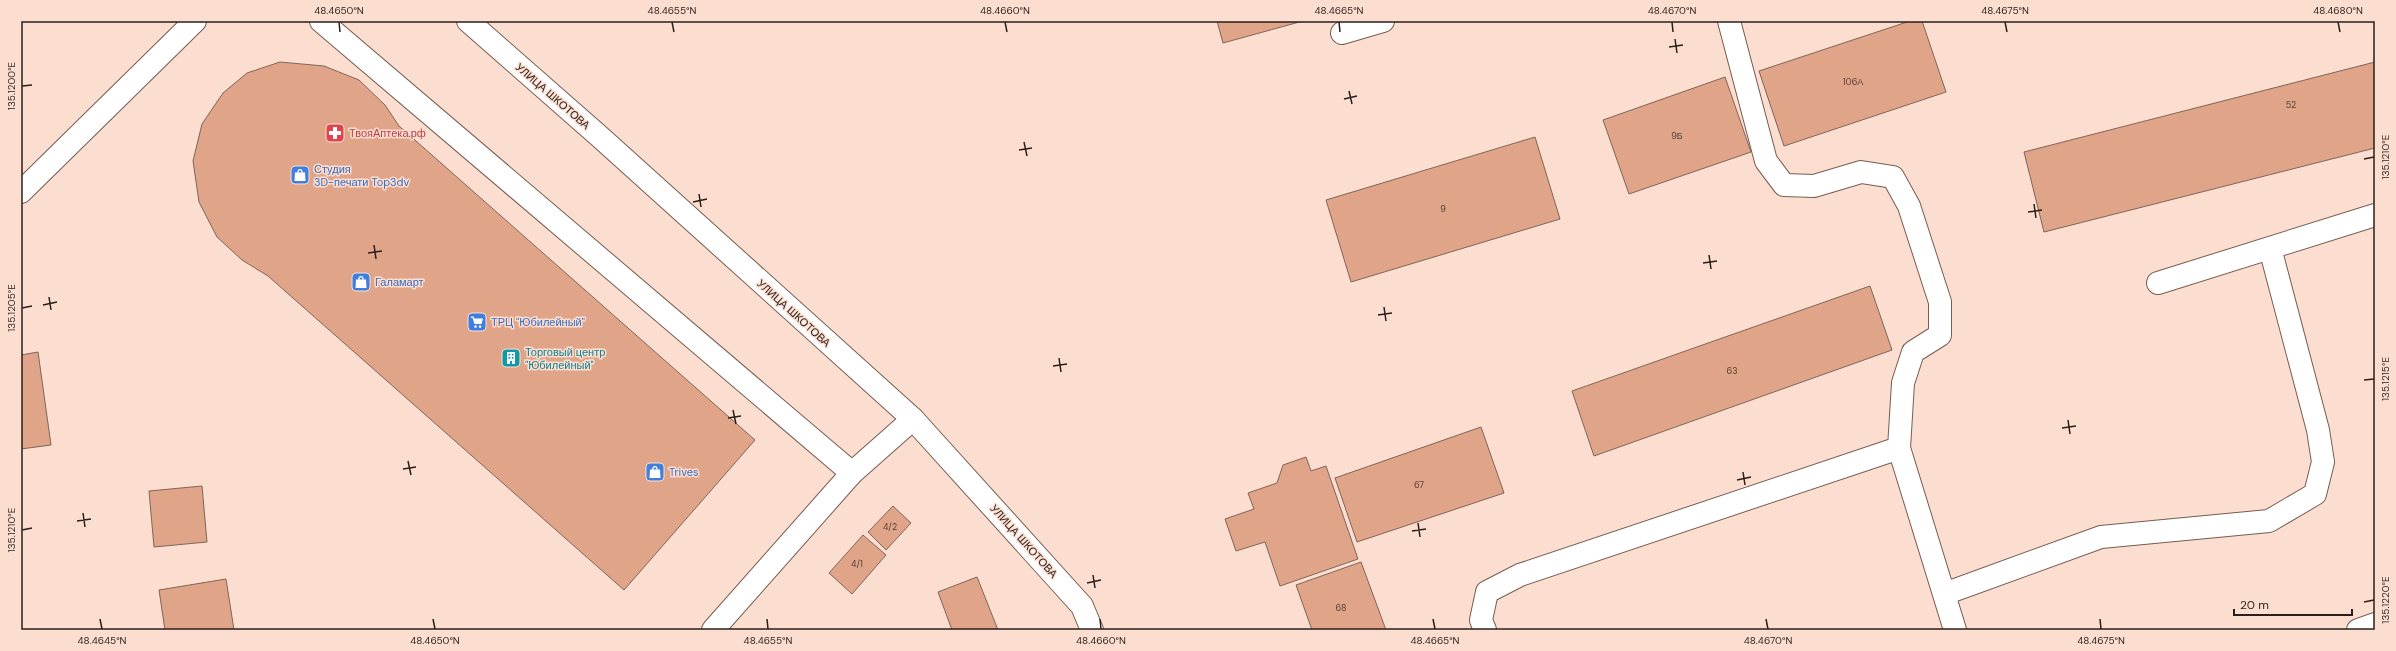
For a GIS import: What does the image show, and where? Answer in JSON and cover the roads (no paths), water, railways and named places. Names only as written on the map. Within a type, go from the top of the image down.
[{"type":"street","points":[[21,192],[195,21]]},
{"type":"street","points":[[321,21],[852,473]]},
{"type":"street","name":"УЛИЦА ШКОТОВА","points":[[468,21],[599,136],[913,419],[1082,606],[1092,630]]},
{"type":"street","points":[[1342,33],[1384,21]]},
{"type":"street","points":[[1729,21],[1766,161],[1784,185],[1814,186],[1861,172],[1893,177],[1909,206],[1940,302],[1940,335],[1914,352],[1903,383],[1899,448],[1944,594],[1952,629]]},
{"type":"street","points":[[2158,283],[2375,215]]},
{"type":"street","points":[[1944,594],[2101,537],[2269,521],[2315,494],[2323,462],[2318,430],[2270,248]]},
{"type":"street","points":[[713,630],[852,473],[913,419]]},
{"type":"street","points":[[1485,630],[1480,620],[1487,592],[1520,575],[1899,448]]},
{"type":"street","points":[[2358,630],[2375,624]]},
{"type":"place","name":"ТвояАптека.рф","points":[[335,133]]},
{"type":"place","name":"Студия 3D-печати Top3dv","points":[[300,175]]},
{"type":"place","name":"Галамарт","points":[[361,282]]},
{"type":"place","name":"ТРЦ \"Юбилейный\"","points":[[477,322]]},
{"type":"place","name":"Торговый центр \"Юбилейный\"","points":[[511,358]]},
{"type":"place","name":"Trives","points":[[655,472]]}]
